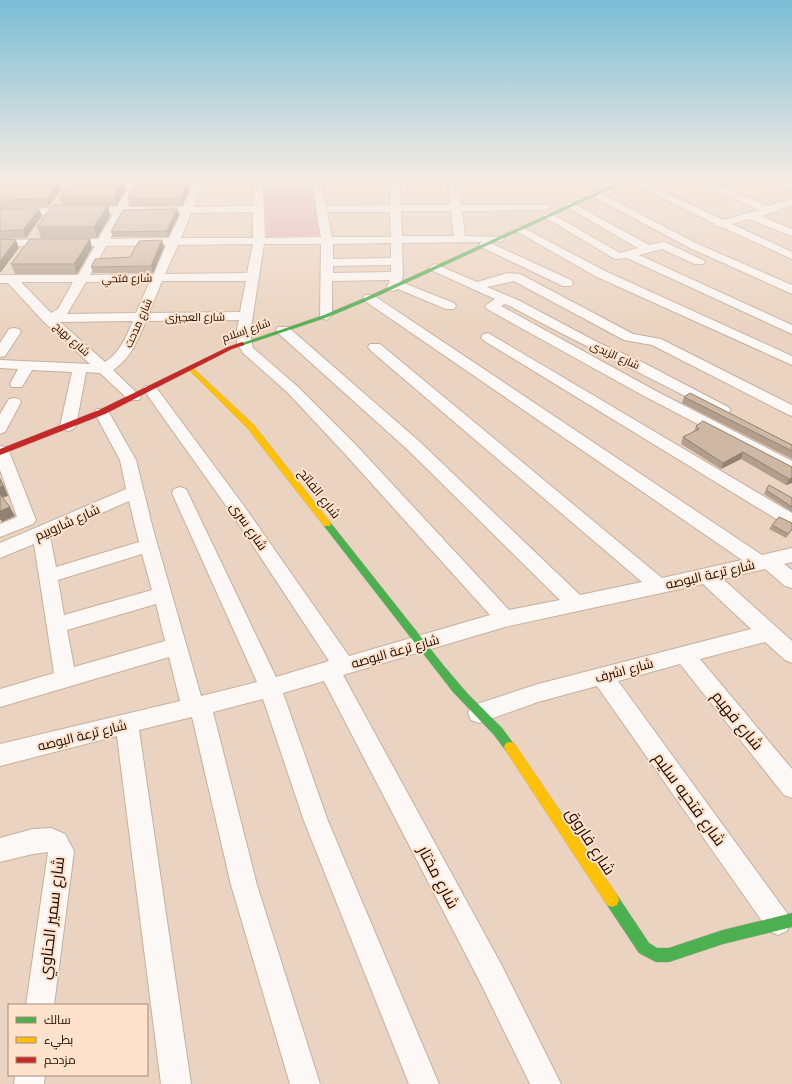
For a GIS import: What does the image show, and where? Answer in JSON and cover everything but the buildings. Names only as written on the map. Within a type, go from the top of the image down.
[{"type":"street","points":[[22,255],[40,230]]},
{"type":"street","points":[[48,318],[61,313],[108,230]]},
{"type":"street","name":"شارع مدحت","points":[[104,369],[123,355],[178,230]]},
{"type":"street","points":[[259,230],[259,240],[246,316],[244,343],[251,353],[292,390],[351,450],[505,619]]},
{"type":"street","points":[[325,230],[327,239],[326,316]]},
{"type":"street","points":[[395,230],[396,283]]},
{"type":"street","points":[[459,230],[460,238]]},
{"type":"street","points":[[0,243],[500,238],[501,230]]},
{"type":"street","name":"شارع إسلام","points":[[1,451],[102,412],[244,343],[326,316],[369,298],[396,283],[435,268],[519,230]]},
{"type":"street","points":[[521,230],[601,274],[792,361]]},
{"type":"street","points":[[575,230],[616,256],[622,257],[663,245],[712,267]]},
{"type":"street","points":[[614,230],[648,249]]},
{"type":"street","points":[[663,230],[694,246],[792,290]]},
{"type":"street","points":[[733,230],[792,256]]},
{"type":"street","points":[[485,245],[567,283]]},
{"type":"street","points":[[629,255],[792,330]]},
{"type":"street","points":[[327,263],[395,261]]},
{"type":"street","name":"شارع الزيدى","points":[[435,268],[505,299],[594,346],[637,365],[736,416]]},
{"type":"street","name":"شارع فتحي","points":[[5,277],[81,279],[253,276]]},
{"type":"street","name":"شارع بهيج","points":[[5,277],[134,397]]},
{"type":"street","points":[[327,277],[396,283],[450,306]]},
{"type":"street","points":[[476,286],[508,277],[519,279],[630,337],[656,342],[792,411]]},
{"type":"street","points":[[369,298],[792,581]]},
{"type":"street","points":[[505,299],[491,306],[642,389],[712,424],[792,468]]},
{"type":"street","name":"شارع العجيزى","points":[[48,318],[246,316]]},
{"type":"street","points":[[0,354],[6,330]]},
{"type":"street","points":[[283,330],[414,446],[577,604]]},
{"type":"street","points":[[488,337],[792,521]]},
{"type":"street","points":[[375,347],[659,586]]},
{"type":"street","points":[[0,364],[104,369]]},
{"type":"street","points":[[17,384],[27,366]]},
{"type":"street","name":"شارع الفاتح","points":[[190,368],[236,410],[261,438],[420,644]]},
{"type":"street","points":[[68,426],[80,369]]},
{"type":"street","name":"شارع سرى","points":[[150,389],[238,510],[337,668]]},
{"type":"street","points":[[0,429],[14,402]]},
{"type":"street","points":[[102,412],[128,460],[148,546],[177,646],[197,706],[244,885],[305,1084]]},
{"type":"street","points":[[0,531],[28,520],[1,451]]},
{"type":"street","name":"شارع شاروبيم","points":[[0,551],[135,492]]},
{"type":"street","points":[[180,494],[270,688],[316,821],[424,1084]]},
{"type":"street","points":[[40,533],[49,576],[65,678]]},
{"type":"street","points":[[49,576],[148,546]]},
{"type":"street","name":"شارع ترعة البوصه","points":[[0,755],[270,688],[505,619],[707,576],[792,555]]},
{"type":"street","points":[[707,576],[770,632],[792,654]]},
{"type":"street","points":[[56,625],[163,594]]},
{"type":"street","name":"شارع اشرف","points":[[479,714],[518,699],[770,632]]},
{"type":"street","name":"شارع فاروق","points":[[420,644],[479,714],[497,729],[511,747],[639,942],[650,952],[656,955],[669,955],[709,941],[785,921]]},
{"type":"street","points":[[0,698],[177,646]]},
{"type":"street","name":"شارع فهيم","points":[[684,654],[792,787]]},
{"type":"street","name":"شارع مختار","points":[[337,668],[546,1084]]},
{"type":"street","name":"شارع فتحيه سليم","points":[[602,676],[785,921]]},
{"type":"street","points":[[126,724],[176,1084]]},
{"type":"street","name":"شارع سمير الحناوي","points":[[0,850],[44,840],[50,840],[60,846],[61,851],[40,1004]]},
{"type":"shaded area","points":[[266,230],[322,230],[323,235],[267,237]]},
{"type":"traffic: fast","points":[[242,344],[326,316],[519,230]]},
{"type":"traffic: fast","points":[[327,524],[440,669],[463,696],[498,731],[510,747]]},
{"type":"traffic: fast","points":[[612,900],[644,948],[656,955],[669,955],[723,937],[792,920]]},
{"type":"traffic: slow","points":[[190,368],[251,427],[327,524]]},
{"type":"traffic: slow","points":[[510,747],[612,900]]},
{"type":"traffic: jam","points":[[0,452],[102,412],[230,348],[242,344]]}]
